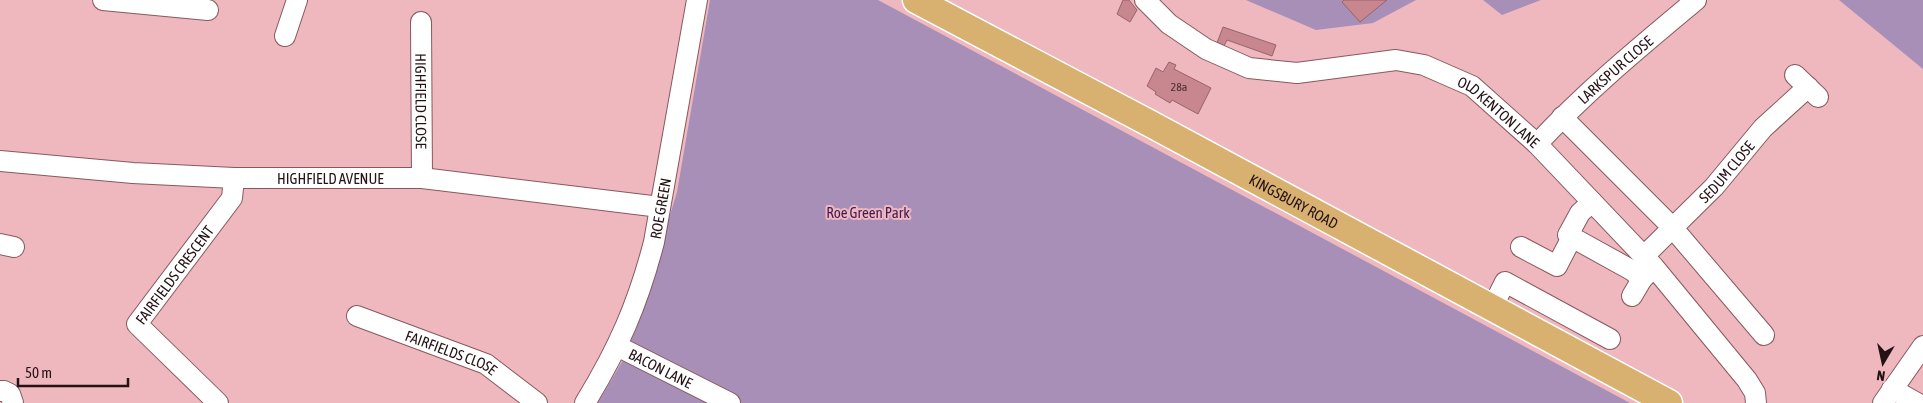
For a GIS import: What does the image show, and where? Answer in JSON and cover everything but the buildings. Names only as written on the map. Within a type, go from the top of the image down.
[{"type":"main road","name":"KINGSBURY ROAD","points":[[916,0],[1669,403]]},
{"type":"street","points":[[103,0],[208,10]]},
{"type":"street","points":[[285,36],[297,0]]},
{"type":"street","name":"ROE GREEN","points":[[585,403],[617,346],[633,311],[646,272],[660,206],[697,0]]},
{"type":"street","name":"OLD KENTON LANE","points":[[1145,0],[1169,24],[1206,49],[1249,68],[1297,73],[1396,60],[1424,65],[1472,86],[1537,144],[1592,202],[1747,380],[1756,393],[1756,403]]},
{"type":"street","name":"LARKSPUR CLOSE","points":[[1537,144],[1599,82],[1696,0]]},
{"type":"street","name":"HIGHFIELD CLOSE","points":[[422,22],[422,178]]},
{"type":"street","name":"SEDUM CLOSE","points":[[1632,296],[1647,267],[1672,227],[1714,187],[1764,128],[1807,87]]},
{"type":"street","points":[[1562,117],[1672,227],[1764,335]]},
{"type":"street","name":"HIGHFIELD AVENUE","points":[[0,161],[133,173],[234,178],[422,178],[660,206]]},
{"type":"street","name":"FAIRFIELDS CRESCENT","points":[[218,403],[137,324],[232,198],[234,178]]},
{"type":"street","points":[[1592,202],[1580,213],[1568,235],[1632,271],[1647,267]]},
{"type":"street","points":[[1521,247],[1557,266],[1572,237]]},
{"type":"street","points":[[1492,308],[1505,282],[1614,332],[1596,365]]},
{"type":"street","name":"FAIRFIELDS CLOSE","points":[[357,316],[486,364],[537,403]]},
{"type":"street","name":"BACON LANE","points":[[617,346],[730,403]]},
{"type":"street","points":[[1917,403],[1888,396],[1923,346]]},
{"type":"street","points":[[0,391],[8,392],[13,403]]},
{"type":"green space","name":"Roe Green Park","points":[[710,0],[878,0],[1630,403],[598,403],[623,360],[640,314],[677,192]]},
{"type":"green space","points":[[1246,0],[1416,0],[1373,23],[1316,30]]},
{"type":"green space","points":[[1483,0],[1541,0],[1502,15]]},
{"type":"green space","points":[[1839,0],[1923,0],[1923,69]]}]
